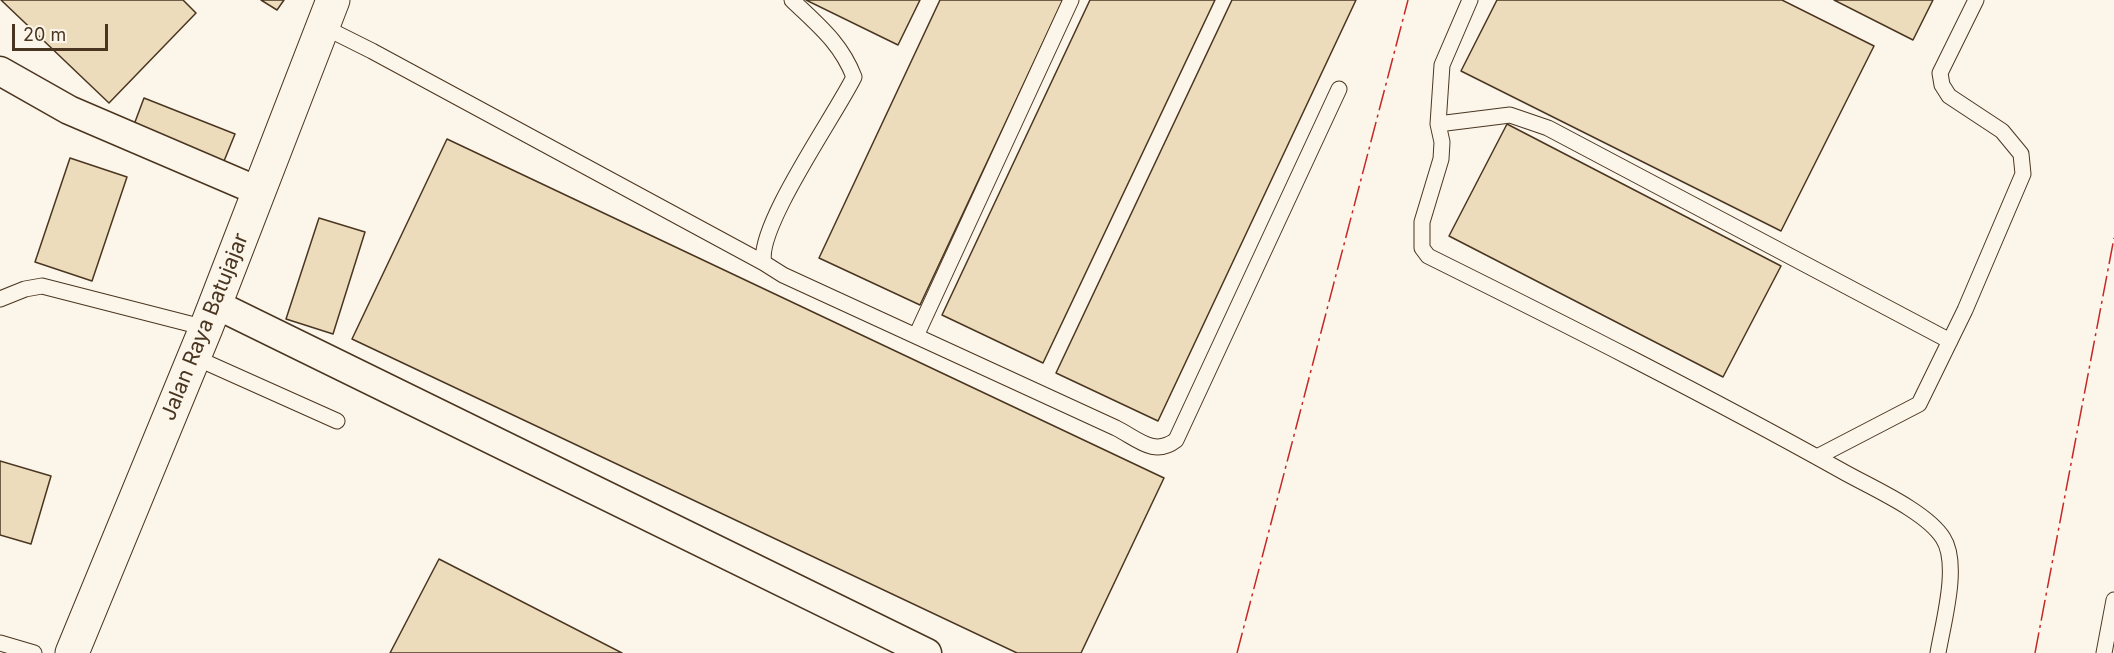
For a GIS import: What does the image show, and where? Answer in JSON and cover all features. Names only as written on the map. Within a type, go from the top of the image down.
[{"type":"highway","name":"Jalan Raya Batujajar","points":[[72,653],[205,330],[327,13]]},
{"type":"street","points":[[0,71],[69,110],[258,192]]},
{"type":"street","points":[[205,330],[927,653]]},
{"type":"lane","points":[[764,263],[762,256],[764,246],[778,209],[854,77],[847,58],[836,42],[792,0]]},
{"type":"lane","points":[[916,336],[1071,0]]},
{"type":"lane","points":[[1470,0],[1442,65],[1438,124],[1442,142],[1441,159],[1422,222],[1422,248],[1428,256],[1590,336],[1926,519],[1944,538],[1950,555],[1952,571],[1938,653]]},
{"type":"lane","points":[[1817,458],[1918,404],[1965,310],[2023,174],[2021,154],[2002,131],[1949,96],[1942,85],[1940,73],[1976,0]]},
{"type":"lane","points":[[327,13],[383,56],[783,275],[1155,448],[1168,446],[1176,440],[1339,89]]},
{"type":"lane","points":[[1438,124],[1510,115],[1548,128],[1950,340]]},
{"type":"lane","points":[[0,299],[25,289],[42,286],[205,330],[337,421]]},
{"type":"lane","points":[[2104,653],[2114,600]]},
{"type":"lane","points":[[0,643],[34,653]]},
{"type":"building","points":[[1,0],[183,0],[196,13],[109,103]]},
{"type":"building","points":[[261,0],[284,0],[277,10]]},
{"type":"building","points":[[806,0],[920,0],[898,45]]},
{"type":"building","points":[[940,0],[1063,0],[920,305],[819,258]]},
{"type":"building","points":[[1090,0],[1215,0],[1043,363],[942,315]]},
{"type":"building","points":[[1232,0],[1356,0],[1158,421],[1056,373]]},
{"type":"building","points":[[1497,0],[1782,0],[1874,46],[1781,231],[1461,71]]},
{"type":"building","points":[[1834,0],[1933,0],[1913,40]]},
{"type":"building","points":[[144,98],[235,134],[222,166],[132,130]]},
{"type":"building","points":[[1507,124],[1781,266],[1723,377],[1449,236]]},
{"type":"building","points":[[447,139],[1164,478],[1081,653],[1017,653],[352,339]]},
{"type":"building","points":[[70,158],[127,177],[92,281],[35,262]]},
{"type":"building","points":[[319,218],[365,232],[333,334],[286,319]]},
{"type":"building","points":[[0,461],[51,476],[31,544],[0,535]]},
{"type":"building","points":[[439,559],[622,653],[390,653]]},
{"type":"power","points":[[1237,653],[1408,0]]},
{"type":"power","points":[[2035,653],[2114,238]]}]
